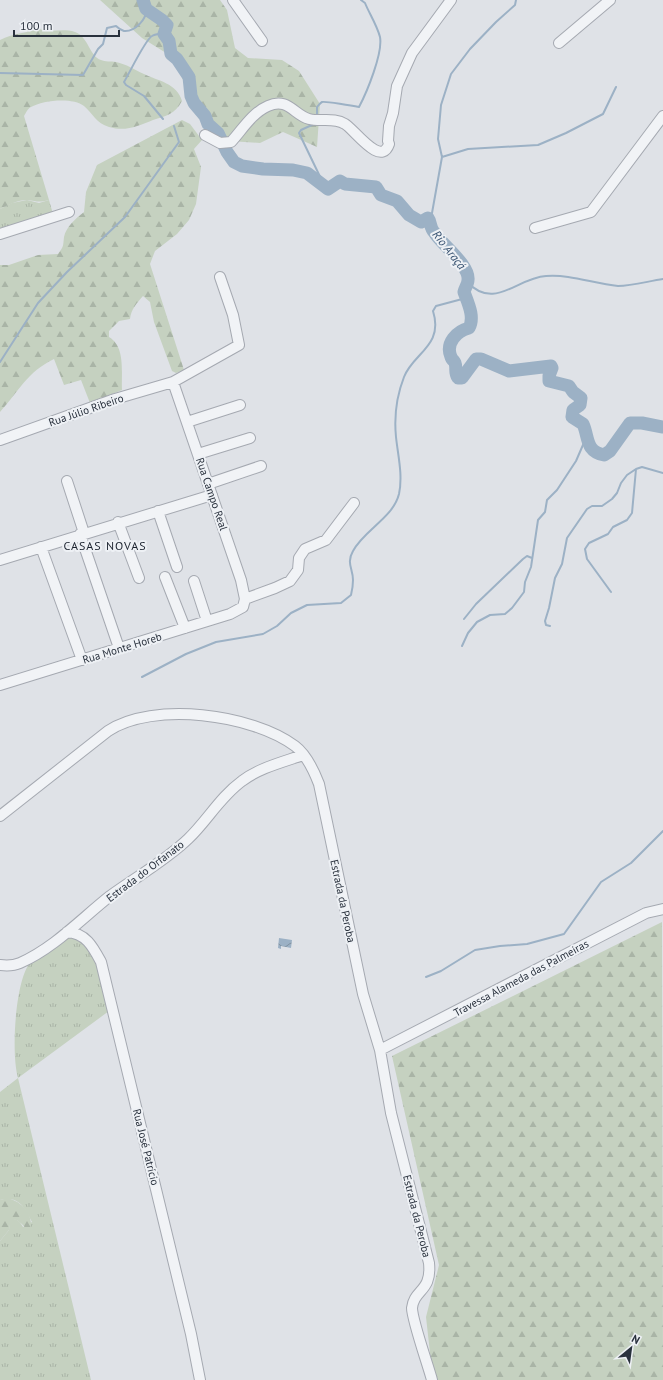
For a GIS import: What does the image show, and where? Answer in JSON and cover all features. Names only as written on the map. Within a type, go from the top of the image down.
[{"type":"street","points":[[233,0],[262,41]]},
{"type":"street","points":[[206,135],[224,143],[231,142],[260,111],[268,106],[278,104],[293,108],[302,116],[341,121],[371,148],[383,152],[390,144],[388,142],[389,126],[393,113],[397,86],[412,53],[451,0]]},
{"type":"street","points":[[559,43],[610,0]]},
{"type":"street","points":[[535,228],[591,212],[663,116]]},
{"type":"street","points":[[0,234],[69,212]]},
{"type":"street","name":"Rua Júlio Ribeiro","points":[[0,440],[102,404],[174,382],[238,345],[233,315],[220,278]]},
{"type":"street","name":"Rua Campo Real","points":[[174,382],[241,580],[244,603]]},
{"type":"street","points":[[187,422],[240,405]]},
{"type":"street","points":[[198,454],[250,438]]},
{"type":"street","points":[[208,484],[261,466]]},
{"type":"street","points":[[67,481],[82,534],[119,648]]},
{"type":"street","points":[[0,560],[118,522],[212,495]]},
{"type":"street","name":"Rua Monte Horeb","points":[[0,685],[237,612],[244,603],[290,580],[298,570],[299,558],[305,550],[326,540],[354,504]]},
{"type":"street","points":[[158,511],[177,567]]},
{"type":"street","points":[[118,522],[139,578]]},
{"type":"street","points":[[41,547],[82,660]]},
{"type":"street","points":[[165,577],[185,628]]},
{"type":"street","points":[[194,581],[208,621]]},
{"type":"street","name":"Estrada da Peroba","points":[[0,816],[108,731],[130,720],[169,715],[218,716],[266,731],[295,747],[303,755],[314,770],[320,784],[363,994],[380,1050],[391,1113],[429,1263],[429,1281],[418,1295],[412,1309],[432,1380]]},
{"type":"street","name":"Estrada do Orfanato","points":[[0,964],[9,967],[19,964],[67,932],[117,891],[178,848],[193,834],[208,815],[240,782],[269,767],[303,755]]},
{"type":"street","name":"Travessa Alameda das Palmeiras","points":[[380,1050],[646,913],[663,909]]},
{"type":"street","name":"Rua José Patrício","points":[[67,932],[74,932],[88,940],[101,962],[192,1334],[200,1380]]},
{"type":"green space","points":[[100,0],[220,0],[227,10],[235,48],[248,58],[282,60],[299,71],[320,104],[317,147],[283,132],[260,143],[229,141],[194,107],[174,58],[142,38]]},
{"type":"green space","points":[[39,29],[48,31],[66,30],[79,34],[97,58],[103,61],[123,64],[166,83],[176,90],[182,101],[173,112],[166,116],[126,129],[109,127],[105,125],[98,121],[84,106],[73,101],[50,101],[28,109],[24,116],[49,200],[40,202],[27,200],[20,201],[0,209],[0,40],[15,34]]},
{"type":"green space","points":[[182,120],[190,124],[202,140],[194,149],[201,167],[196,204],[189,220],[177,234],[155,251],[150,264],[184,370],[176,373],[172,371],[154,322],[150,302],[143,296],[133,309],[130,319],[119,321],[109,331],[109,337],[118,347],[122,361],[122,390],[90,403],[81,380],[64,385],[54,359],[30,376],[0,412],[0,265],[9,265],[38,255],[58,254],[63,246],[65,233],[69,226],[84,212],[86,192],[97,165]]},
{"type":"green space","points":[[27,200],[39,203],[49,200],[53,214],[0,229],[0,209],[12,203]]},
{"type":"green space","points":[[662,922],[663,1380],[433,1380],[426,1317],[439,1265],[392,1056]]},
{"type":"green space","points":[[68,935],[85,941],[97,962],[109,1011],[18,1078],[15,1037],[20,987],[24,974],[32,960],[47,948]]},
{"type":"green space","points":[[18,1078],[91,1380],[0,1380],[0,1241],[9,1230],[10,1219],[15,1219],[23,1227],[32,1222],[27,1212],[17,1201],[12,1199],[0,1200],[0,1092]]},
{"type":"green space","points":[[8,1198],[19,1203],[26,1210],[29,1215],[31,1232],[17,1220],[11,1219],[9,1230],[0,1241],[0,1200]]},
{"type":"water","points":[[279,938],[292,940],[291,948],[281,946],[281,949],[278,948]]},
{"type":"waterway","name":"Rio Araçá","points":[[143,0],[146,9],[167,25],[164,34],[169,41],[171,54],[177,59],[189,77],[191,96],[194,103],[205,116],[208,124],[218,133],[227,152],[234,162],[242,166],[263,169],[293,170],[307,173],[328,189],[340,181],[345,184],[376,187],[381,195],[397,201],[409,215],[421,222],[428,218],[433,230],[460,261],[467,274],[468,282],[464,292],[470,310],[471,324],[469,328],[460,332],[453,338],[450,347],[450,352],[455,363],[458,378],[462,378],[476,359],[481,359],[509,371],[551,366],[552,368],[549,381],[569,386],[573,392],[581,398],[580,405],[573,410],[572,417],[583,424],[591,447],[598,453],[604,455],[610,451],[630,423],[642,423],[663,427]]},
{"type":"waterway","points":[[317,117],[317,107],[322,102],[359,107],[370,82],[377,62],[380,37],[365,3],[361,0]]},
{"type":"waterway","points":[[429,219],[432,213],[442,157],[438,139],[441,105],[451,74],[470,49],[515,5],[516,0]]},
{"type":"waterway","points":[[0,73],[83,75],[98,49],[103,44],[107,28],[116,26],[124,31],[128,31],[140,24],[145,17],[146,9]]},
{"type":"waterway","points":[[163,119],[144,96],[126,85],[124,82],[141,50],[149,39],[153,35],[164,33]]},
{"type":"waterway","points":[[442,157],[468,149],[538,145],[566,133],[603,114],[616,87]]},
{"type":"waterway","points":[[314,124],[301,130],[299,133],[325,187]]},
{"type":"waterway","points":[[0,362],[38,303],[67,272],[125,217],[179,142],[174,126]]},
{"type":"waterway","points":[[467,282],[477,290],[487,294],[506,291],[535,278],[546,276],[564,276],[618,286],[663,279]]},
{"type":"waterway","points":[[142,677],[186,654],[216,642],[263,634],[277,626],[291,613],[307,605],[341,603],[351,595],[353,580],[350,566],[351,555],[364,537],[391,510],[399,494],[400,473],[395,422],[398,399],[404,377],[408,369],[431,341],[435,323],[433,311],[436,306],[466,298]]},
{"type":"waterway","points":[[462,646],[468,633],[477,622],[490,615],[505,614],[512,608],[524,592],[525,582],[531,567],[538,520],[545,512],[547,500],[557,490],[576,461],[586,438]]},
{"type":"waterway","points":[[550,626],[546,625],[545,621],[555,578],[562,564],[567,538],[587,509],[592,506],[602,506],[612,499],[627,475],[636,469],[642,467],[663,473]]},
{"type":"waterway","points":[[611,592],[587,559],[585,549],[589,543],[608,534],[613,527],[627,520],[632,513],[636,469]]},
{"type":"waterway","points":[[464,619],[476,604],[523,559],[527,556],[532,558]]},
{"type":"waterway","points":[[426,977],[441,971],[475,950],[527,944],[564,934],[601,882],[631,863],[663,831]]},
{"type":"district","name":"CASAS NOVAS","points":[[105,546]]}]
